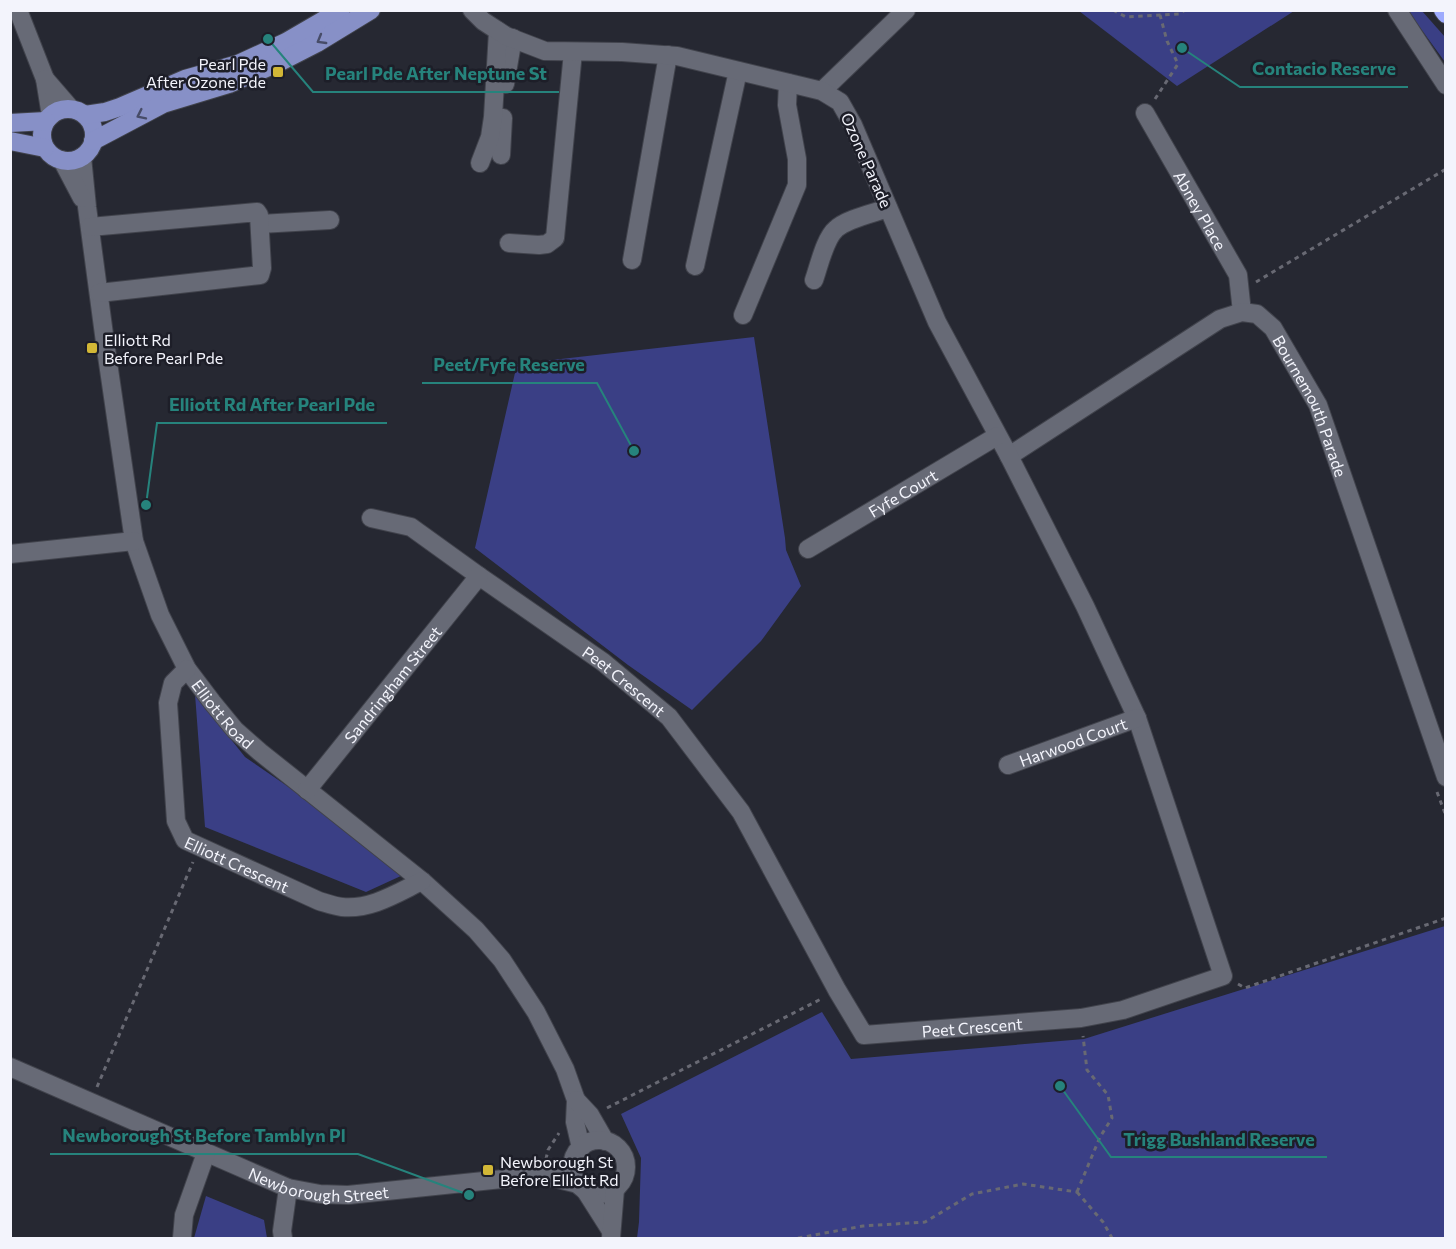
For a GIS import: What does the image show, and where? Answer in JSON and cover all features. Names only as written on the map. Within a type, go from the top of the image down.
[{"type":"main road","points":[[10,123],[48,118],[63,109],[78,112],[105,112],[120,107],[184,79],[238,64],[286,42],[341,10]]},
{"type":"main road","points":[[93,141],[163,104],[229,84],[278,63],[317,43],[371,10]]},
{"type":"main road","points":[[48,118],[42,134],[45,147],[55,157],[69,160],[82,157],[93,141],[93,127],[90,120],[78,112]]},
{"type":"main road","points":[[10,141],[45,147]]},
{"type":"street","points":[[18,10],[45,80],[48,118]]},
{"type":"street","name":"Ozone Parade","points":[[472,10],[483,21],[505,34],[545,51],[622,52],[677,56],[822,92],[840,102],[853,125],[938,322],[997,436]]},
{"type":"street","points":[[822,92],[906,10]]},
{"type":"street","points":[[1396,10],[1446,85]]},
{"type":"street","points":[[501,155],[505,34]]},
{"type":"street","points":[[480,163],[490,137],[505,34]]},
{"type":"street","points":[[509,243],[539,245],[547,244],[555,238],[573,52]]},
{"type":"street","points":[[632,260],[668,55]]},
{"type":"street","points":[[695,266],[738,71]]},
{"type":"street","points":[[45,80],[78,112]]},
{"type":"street","points":[[743,315],[797,185],[797,159],[787,105],[788,83]]},
{"type":"street","name":"Abney Place","points":[[1145,113],[1238,275],[1242,312]]},
{"type":"street","name":"Elliott Road","points":[[82,157],[134,541],[160,615],[187,669],[236,730],[307,790],[422,880],[476,930],[502,960],[536,1012],[565,1069],[583,1119],[604,1141],[613,1144],[620,1151],[626,1164],[621,1182],[615,1188],[611,1235]]},
{"type":"street","name":"Elliott Road","points":[[62,160],[87,207]]},
{"type":"street","points":[[814,280],[834,230],[843,224],[888,208]]},
{"type":"street","points":[[90,227],[257,212],[259,214],[262,268],[260,275],[99,293]]},
{"type":"street","points":[[260,224],[330,219]]},
{"type":"street","points":[[1009,456],[1220,319],[1242,312]]},
{"type":"street","name":"Bournemouth Parade","points":[[1242,312],[1257,314],[1273,328],[1318,405],[1446,777]]},
{"type":"street","points":[[997,436],[1085,606],[1137,718],[1222,976]]},
{"type":"street","name":"Fyfe Court","points":[[807,549],[997,436]]},
{"type":"street","name":"Peet Crescent","points":[[371,518],[411,526],[478,576],[603,662],[669,717],[741,812],[837,990],[864,1035],[1081,1018],[1123,1010],[1222,976]]},
{"type":"street","points":[[10,554],[134,541]]},
{"type":"street","name":"Sandringham Street","points":[[307,790],[478,576]]},
{"type":"street","name":"Elliott Crescent","points":[[187,669],[173,683],[168,703],[176,820],[184,840],[319,901],[341,907],[360,907],[380,901],[422,880]]},
{"type":"street","name":"Harwood Court","points":[[1008,765],[1137,718]]},
{"type":"street","name":"Newborough Street","points":[[10,1067],[288,1188],[348,1196],[542,1175],[582,1187]]},
{"type":"street","name":"Elliott Road","points":[[583,1119],[578,1152],[572,1164],[573,1173],[611,1235]]},
{"type":"street","points":[[578,1152],[588,1143],[604,1141]]},
{"type":"street","name":"Newborough Street","points":[[542,1175],[578,1152]]},
{"type":"street","points":[[182,1239],[184,1215],[206,1153]]},
{"type":"street","points":[[582,1187],[594,1193],[603,1194],[615,1188]]},
{"type":"street","points":[[283,1239],[288,1188]]},
{"type":"path","points":[[1113,10],[1126,17],[1179,14],[1185,10]]},
{"type":"path","points":[[1145,113],[1178,64],[1167,41],[1160,15]]},
{"type":"path","points":[[1240,292],[1446,169]]},
{"type":"path","points":[[90,1103],[200,847]]},
{"type":"path","points":[[1222,976],[1245,988],[1446,918]]},
{"type":"path","points":[[542,1175],[548,1150],[562,1129],[618,1104],[837,990]]},
{"type":"path","points":[[1077,1192],[1100,1137],[1112,1118],[1108,1095],[1087,1070],[1081,1018]]},
{"type":"path","points":[[798,1239],[863,1226],[925,1222],[972,1194],[1023,1184],[1077,1192],[1103,1222],[1112,1239]]},
{"type":"shaded area","points":[[1079,11],[1294,11],[1177,86]]},
{"type":"shaded area","points":[[1408,11],[1422,11],[1445,37],[1445,62]]},
{"type":"shaded area","points":[[754,337],[786,550],[801,586],[761,641],[692,710],[628,665],[475,548],[517,364]]},
{"type":"shaded area","points":[[195,694],[245,757],[309,801],[403,875],[366,892],[205,827]]},
{"type":"shaded area","points":[[1445,926],[1445,1238],[637,1238],[641,1158],[621,1114],[822,1012],[851,1059],[1084,1039]]},
{"type":"shaded area","points":[[206,1196],[264,1220],[267,1238],[194,1238]]},
{"type":"place","name":"Pearl Pde After Neptune St","points":[[268,39]]},
{"type":"place","name":"Contacio Reserve","points":[[1182,48]]},
{"type":"place","name":"Pearl Pde After Ozone Pde","points":[[278,72]]},
{"type":"place","name":"Elliott Rd Before Pearl Pde","points":[[92,348]]},
{"type":"place","name":"Peet/Fyfe Reserve","points":[[634,451]]},
{"type":"place","name":"Elliott Rd After Pearl Pde","points":[[146,505]]},
{"type":"place","name":"Trigg Bushland Reserve","points":[[1060,1086]]},
{"type":"place","name":"Newborough St Before Elliott Rd","points":[[488,1170]]},
{"type":"place","name":"Newborough St Before Tamblyn Pl","points":[[469,1195]]}]
